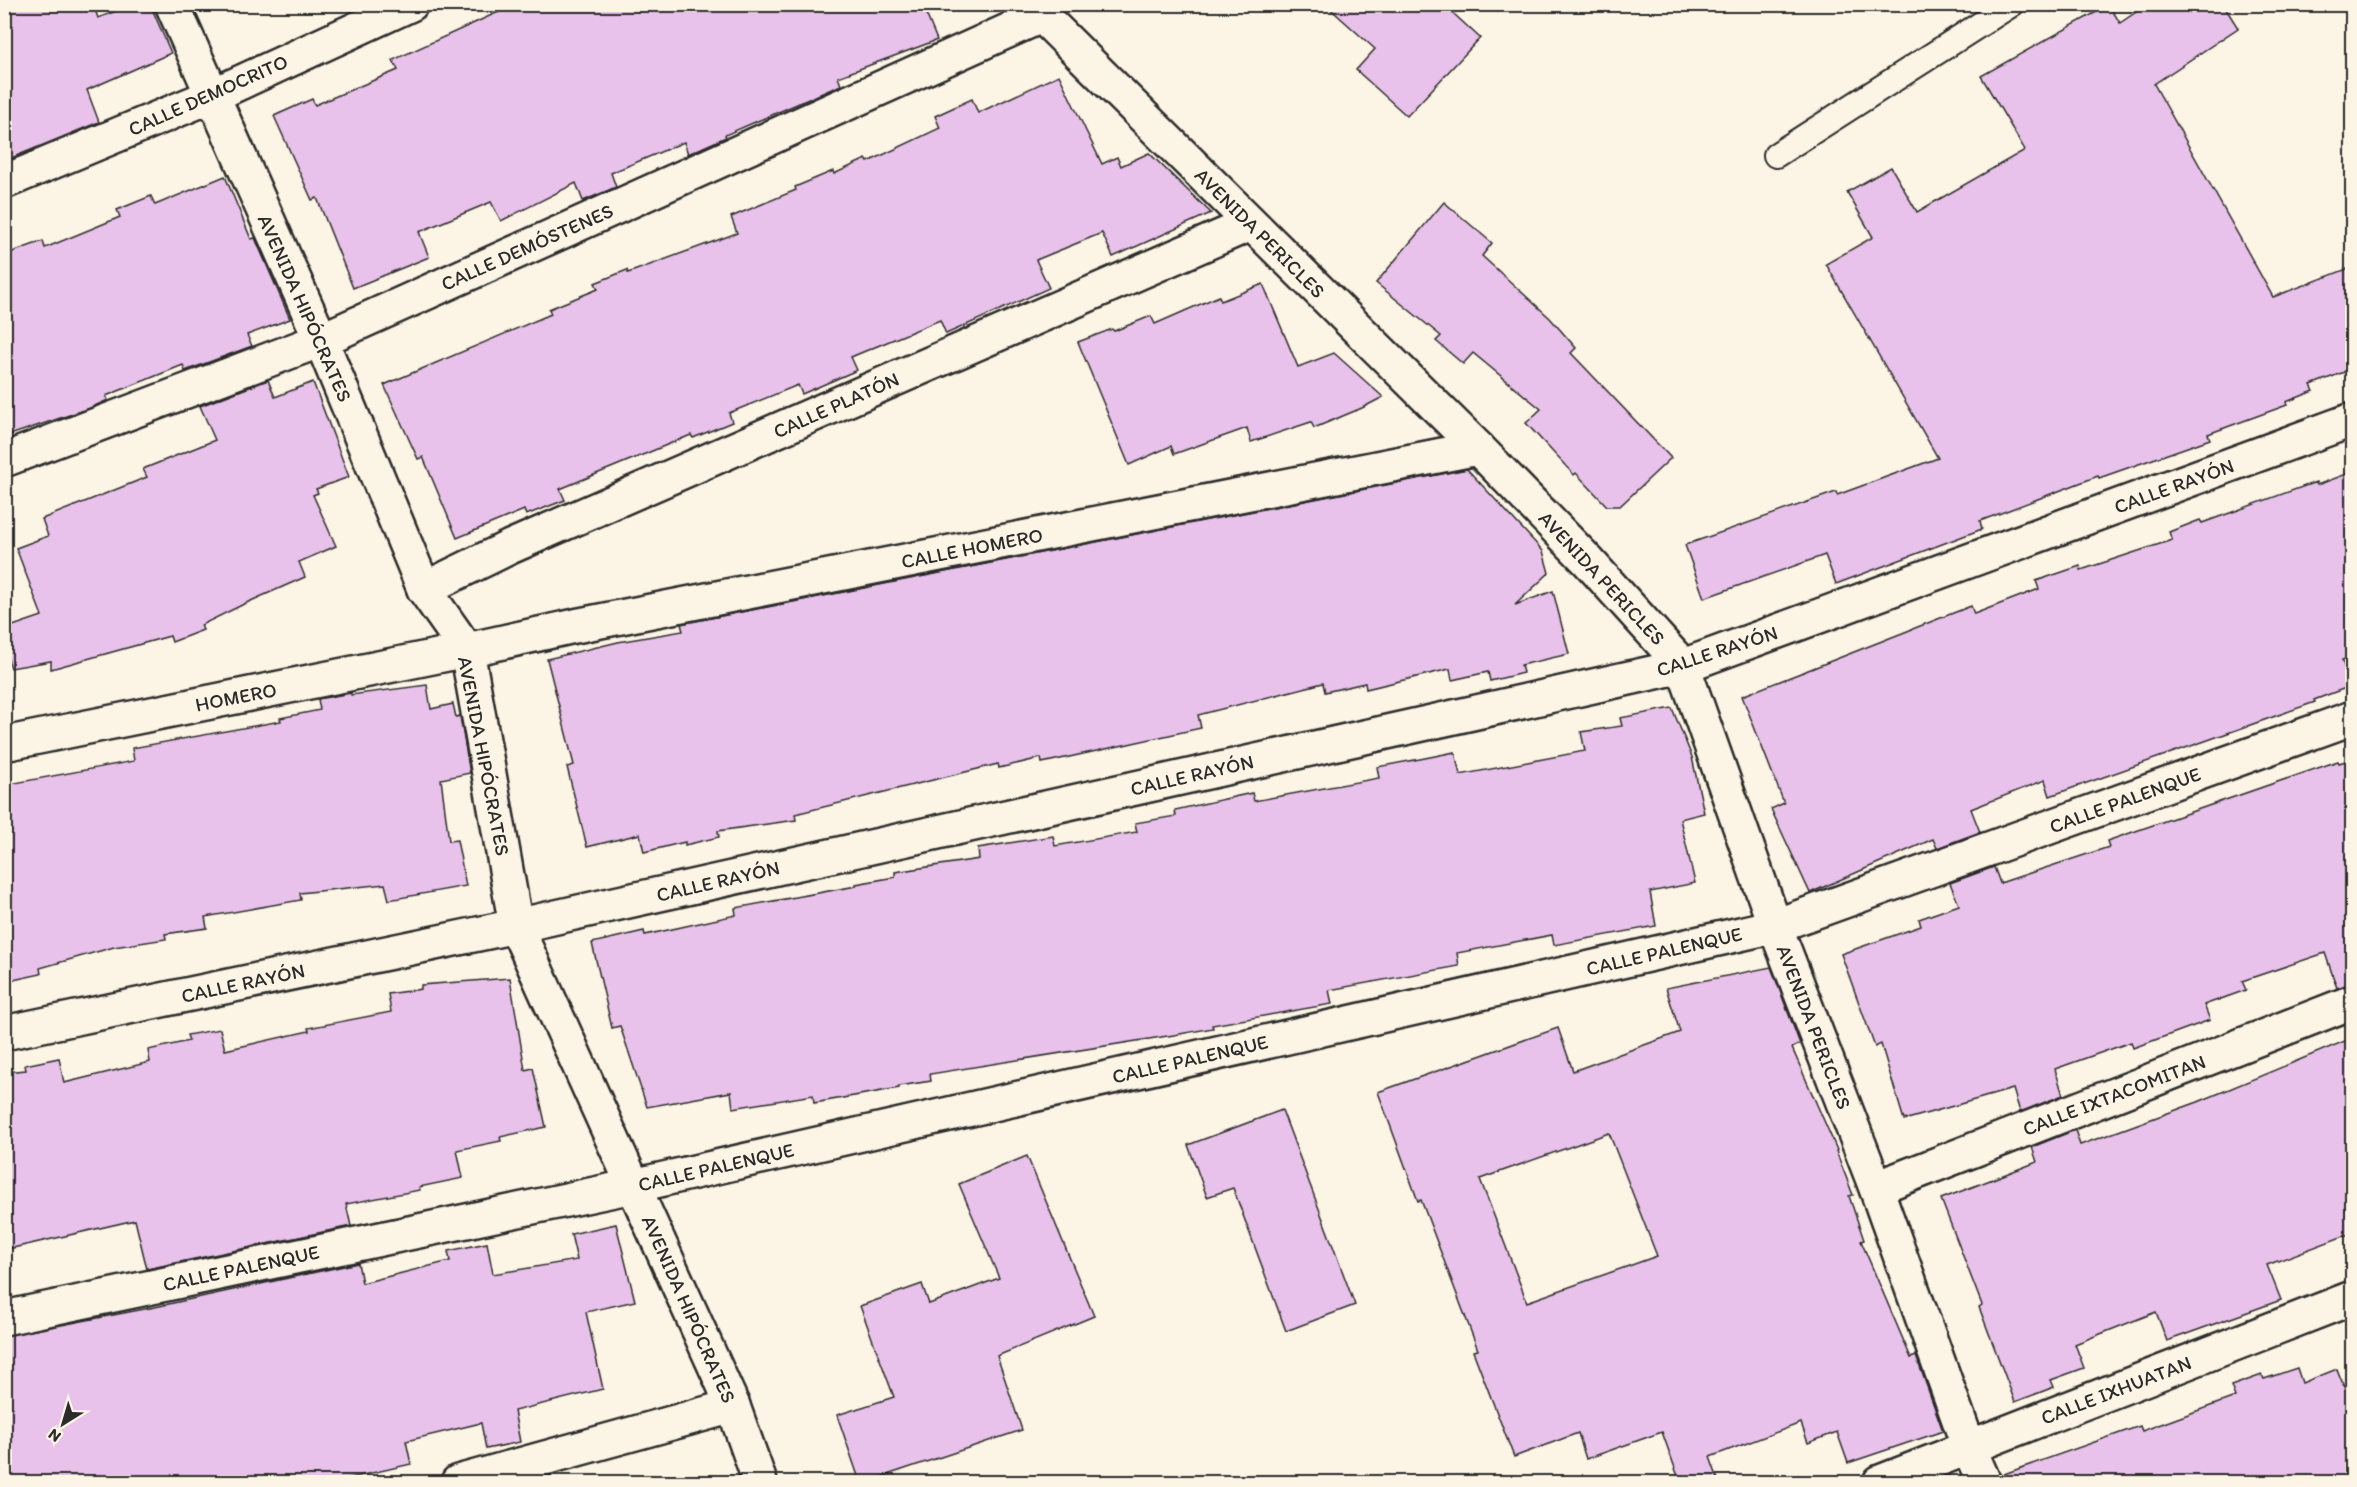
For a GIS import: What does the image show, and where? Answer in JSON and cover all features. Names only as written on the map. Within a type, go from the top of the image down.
[{"type":"street","name":"AVENIDA HIPÓCRATES","points":[[172,4],[321,340],[424,589],[466,650],[516,926],[733,1406],[760,1482]]},
{"type":"street","name":"CALLE DEMOCRITO","points":[[4,182],[211,96],[411,4]]},
{"type":"street","name":"AVENIDA PERICLES","points":[[1035,10],[1478,448],[1588,561],[1683,666],[1774,926],[1876,1188],[1969,1448],[1984,1482]]},
{"type":"street","name":"CALLE DEMÓSTENES","points":[[4,460],[321,340],[1035,10]]},
{"type":"street","name":"CALLE PLATÓN","points":[[424,589],[510,547],[1250,224]]},
{"type":"street","name":"CALLE RAYÓN","points":[[4,1033],[516,926],[1683,666],[2352,420]]},
{"type":"street","name":"CALLE HOMERO","points":[[466,650],[575,626],[1478,448]]},
{"type":"street","name":"HOMERO","points":[[4,744],[466,650]]},
{"type":"street","name":"CALLE PALENQUE","points":[[4,1318],[633,1186],[1774,926],[2352,718]]},
{"type":"street","name":"CALLE IXTACOMITAN","points":[[1876,1188],[2352,1002]]},
{"type":"street","name":"CALLE IXHUATAN","points":[[1880,1482],[2352,1298]]},
{"type":"street","points":[[458,1482],[733,1406]]},
{"type":"lane","points":[[1776,154],[2012,4]]},
{"type":"building","points":[[4,4],[93,4],[98,18],[134,4],[150,4],[171,53],[87,90],[99,122],[4,161]]},
{"type":"building","points":[[520,4],[922,4],[937,40],[838,77],[841,85],[725,135],[726,137],[688,154],[684,142],[611,173],[616,187],[583,201],[576,183],[501,221],[491,202],[419,232],[429,257],[353,288],[317,198],[312,200],[274,116],[312,99],[315,105],[398,70],[393,60]]},
{"type":"building","points":[[1325,4],[1443,4],[1480,38],[1407,116],[1356,70],[1375,49]]},
{"type":"building","points":[[2148,4],[2223,4],[2238,28],[2154,84],[2273,297],[2352,267],[2352,369],[2311,385],[2314,391],[2286,402],[2287,405],[2208,434],[2210,439],[2099,478],[2098,476],[1980,521],[1982,529],[1836,584],[1825,555],[1704,598],[1685,545],[1836,492],[1837,495],[1938,458],[1826,264],[1873,237],[1847,192],[1891,167],[1917,212],[2025,150],[1981,76],[2109,5],[2120,23]]},
{"type":"building","points":[[1059,75],[1102,164],[1117,157],[1121,166],[1149,153],[1211,213],[1113,257],[1102,233],[1036,260],[1049,288],[946,334],[940,320],[851,357],[857,370],[802,394],[798,385],[729,413],[732,422],[693,438],[691,435],[560,489],[565,500],[526,515],[524,510],[457,538],[423,457],[418,459],[384,385],[551,314],[549,309],[598,289],[595,283],[737,233],[731,217],[796,190],[795,187],[833,171],[834,174],[866,159],[868,162],[940,128],[935,116],[972,99],[978,113]]},
{"type":"building","points":[[225,176],[251,239],[255,238],[290,319],[247,335],[252,346],[185,371],[183,365],[106,396],[108,400],[90,408],[4,437],[4,255],[43,241],[45,248],[120,217],[117,210],[151,196],[155,205]]},
{"type":"building","points":[[1444,202],[1492,243],[1482,256],[1550,318],[1576,348],[1571,353],[1671,458],[1620,506],[1607,506],[1576,473],[1574,475],[1526,423],[1541,409],[1473,353],[1463,364],[1436,341],[1441,336],[1376,283]]},
{"type":"building","points":[[1263,284],[1298,367],[1334,353],[1383,397],[1314,428],[1311,422],[1251,442],[1247,428],[1174,454],[1171,446],[1129,465],[1078,342],[1151,316],[1155,324],[1219,296],[1221,301]]},
{"type":"building","points":[[268,380],[275,397],[313,382],[349,477],[316,489],[318,493],[313,495],[336,546],[299,562],[305,577],[201,625],[203,630],[172,642],[170,636],[51,669],[51,661],[11,668],[4,648],[4,629],[42,616],[16,548],[48,536],[42,519],[147,477],[143,469],[215,440],[200,406]]},
{"type":"building","points":[[1467,469],[1543,551],[1549,573],[1515,605],[1553,591],[1569,654],[1521,665],[1523,673],[1490,681],[1488,672],[1452,680],[1450,669],[1366,689],[1365,683],[1325,692],[1323,683],[1198,715],[1201,728],[1042,763],[1041,758],[999,768],[998,764],[795,814],[796,820],[718,831],[719,837],[685,845],[685,842],[644,852],[640,834],[587,847],[567,767],[574,765],[547,659],[618,642],[683,631],[681,624]]},
{"type":"building","points":[[2352,472],[2352,657],[2342,660],[2351,686],[2314,700],[2315,702],[2050,796],[2045,780],[1971,809],[1980,832],[1937,848],[1933,839],[1810,893],[1771,809],[1784,803],[1742,696],[1971,606],[1974,614],[2039,589],[2036,581],[2080,566],[2081,570],[2172,540],[2169,532],[2200,520],[2202,523],[2316,482],[2317,485]]},
{"type":"building","points":[[427,685],[431,709],[453,704],[456,717],[460,716],[470,773],[441,779],[449,841],[457,840],[466,886],[389,900],[385,884],[300,893],[301,900],[205,917],[207,928],[165,934],[166,939],[114,947],[40,968],[41,974],[4,982],[4,785],[134,761],[132,748],[281,721],[280,718],[320,710],[318,699]]},
{"type":"building","points":[[1672,708],[1692,757],[1704,813],[1680,819],[1695,883],[1650,892],[1656,926],[1554,945],[1552,935],[1457,953],[1459,966],[1329,990],[1332,1004],[1212,1025],[1213,1028],[1174,1035],[930,1074],[931,1081],[814,1103],[813,1095],[733,1108],[731,1092],[647,1107],[620,1026],[612,1028],[592,943],[644,931],[645,935],[736,915],[735,908],[856,886],[856,884],[895,877],[895,872],[979,859],[978,848],[1053,836],[1055,846],[1137,832],[1135,823],[1176,816],[1175,810],[1252,793],[1254,801],[1379,778],[1377,767],[1455,752],[1460,775],[1585,751],[1581,732],[1622,726],[1620,718]]},
{"type":"building","points":[[2352,759],[2352,984],[2337,988],[2325,953],[2242,981],[2246,990],[2204,1005],[2210,1020],[2133,1048],[2131,1042],[2055,1069],[2063,1095],[2020,1112],[2013,1089],[1904,1120],[1881,1044],[1875,1047],[1841,954],[1921,926],[1919,919],[1959,905],[1950,883],[1994,867],[2000,883],[2109,847],[2107,841],[2338,761],[2339,763]]},
{"type":"building","points":[[1771,967],[1800,1044],[1792,1048],[1837,1150],[1853,1195],[1849,1196],[1864,1240],[1861,1241],[1911,1358],[1916,1356],[1943,1431],[1848,1463],[1837,1432],[1808,1443],[1801,1423],[1710,1457],[1719,1482],[1680,1482],[1662,1432],[1586,1459],[1578,1433],[1514,1457],[1473,1351],[1478,1350],[1421,1200],[1418,1201],[1378,1092],[1558,1028],[1573,1071],[1680,1032],[1666,988]],"holes":[[[1609,1133],[1657,1256],[1527,1302],[1480,1179]]]},
{"type":"building","points":[[510,978],[525,1070],[533,1068],[546,1127],[500,1137],[501,1141],[457,1150],[463,1178],[419,1187],[420,1190],[346,1204],[351,1226],[147,1269],[135,1220],[4,1250],[4,1072],[26,1070],[25,1065],[59,1058],[64,1083],[150,1062],[148,1050],[189,1041],[187,1035],[220,1029],[225,1050],[309,1031],[308,1028],[391,1012],[388,994],[421,989],[421,985]]},
{"type":"building","points":[[2352,1038],[2352,1233],[2267,1265],[2281,1300],[2167,1341],[2156,1312],[2075,1344],[2084,1368],[2051,1380],[2054,1387],[2015,1402],[1979,1307],[1982,1305],[1941,1199],[2037,1162],[2032,1147],[2075,1130],[2080,1145],[2198,1102]]},
{"type":"building","points":[[1282,1110],[1355,1305],[1286,1331],[1233,1188],[1207,1197],[1188,1145]]},
{"type":"building","points":[[1027,1156],[1094,1316],[997,1356],[1022,1430],[866,1482],[860,1482],[837,1415],[894,1397],[860,1306],[922,1284],[929,1304],[999,1278],[959,1184]]},
{"type":"building","points":[[616,1224],[635,1301],[586,1312],[603,1389],[514,1411],[520,1442],[486,1449],[481,1423],[406,1441],[411,1464],[333,1482],[4,1482],[4,1336],[155,1307],[358,1263],[362,1283],[450,1261],[448,1251],[487,1243],[493,1274],[577,1260],[571,1234]]},
{"type":"building","points":[[2297,1368],[2302,1383],[2337,1369],[2352,1407],[2352,1482],[2002,1482],[2001,1475],[2140,1426],[2142,1431],[2235,1397],[2231,1386],[2262,1375],[2264,1379]]}]
